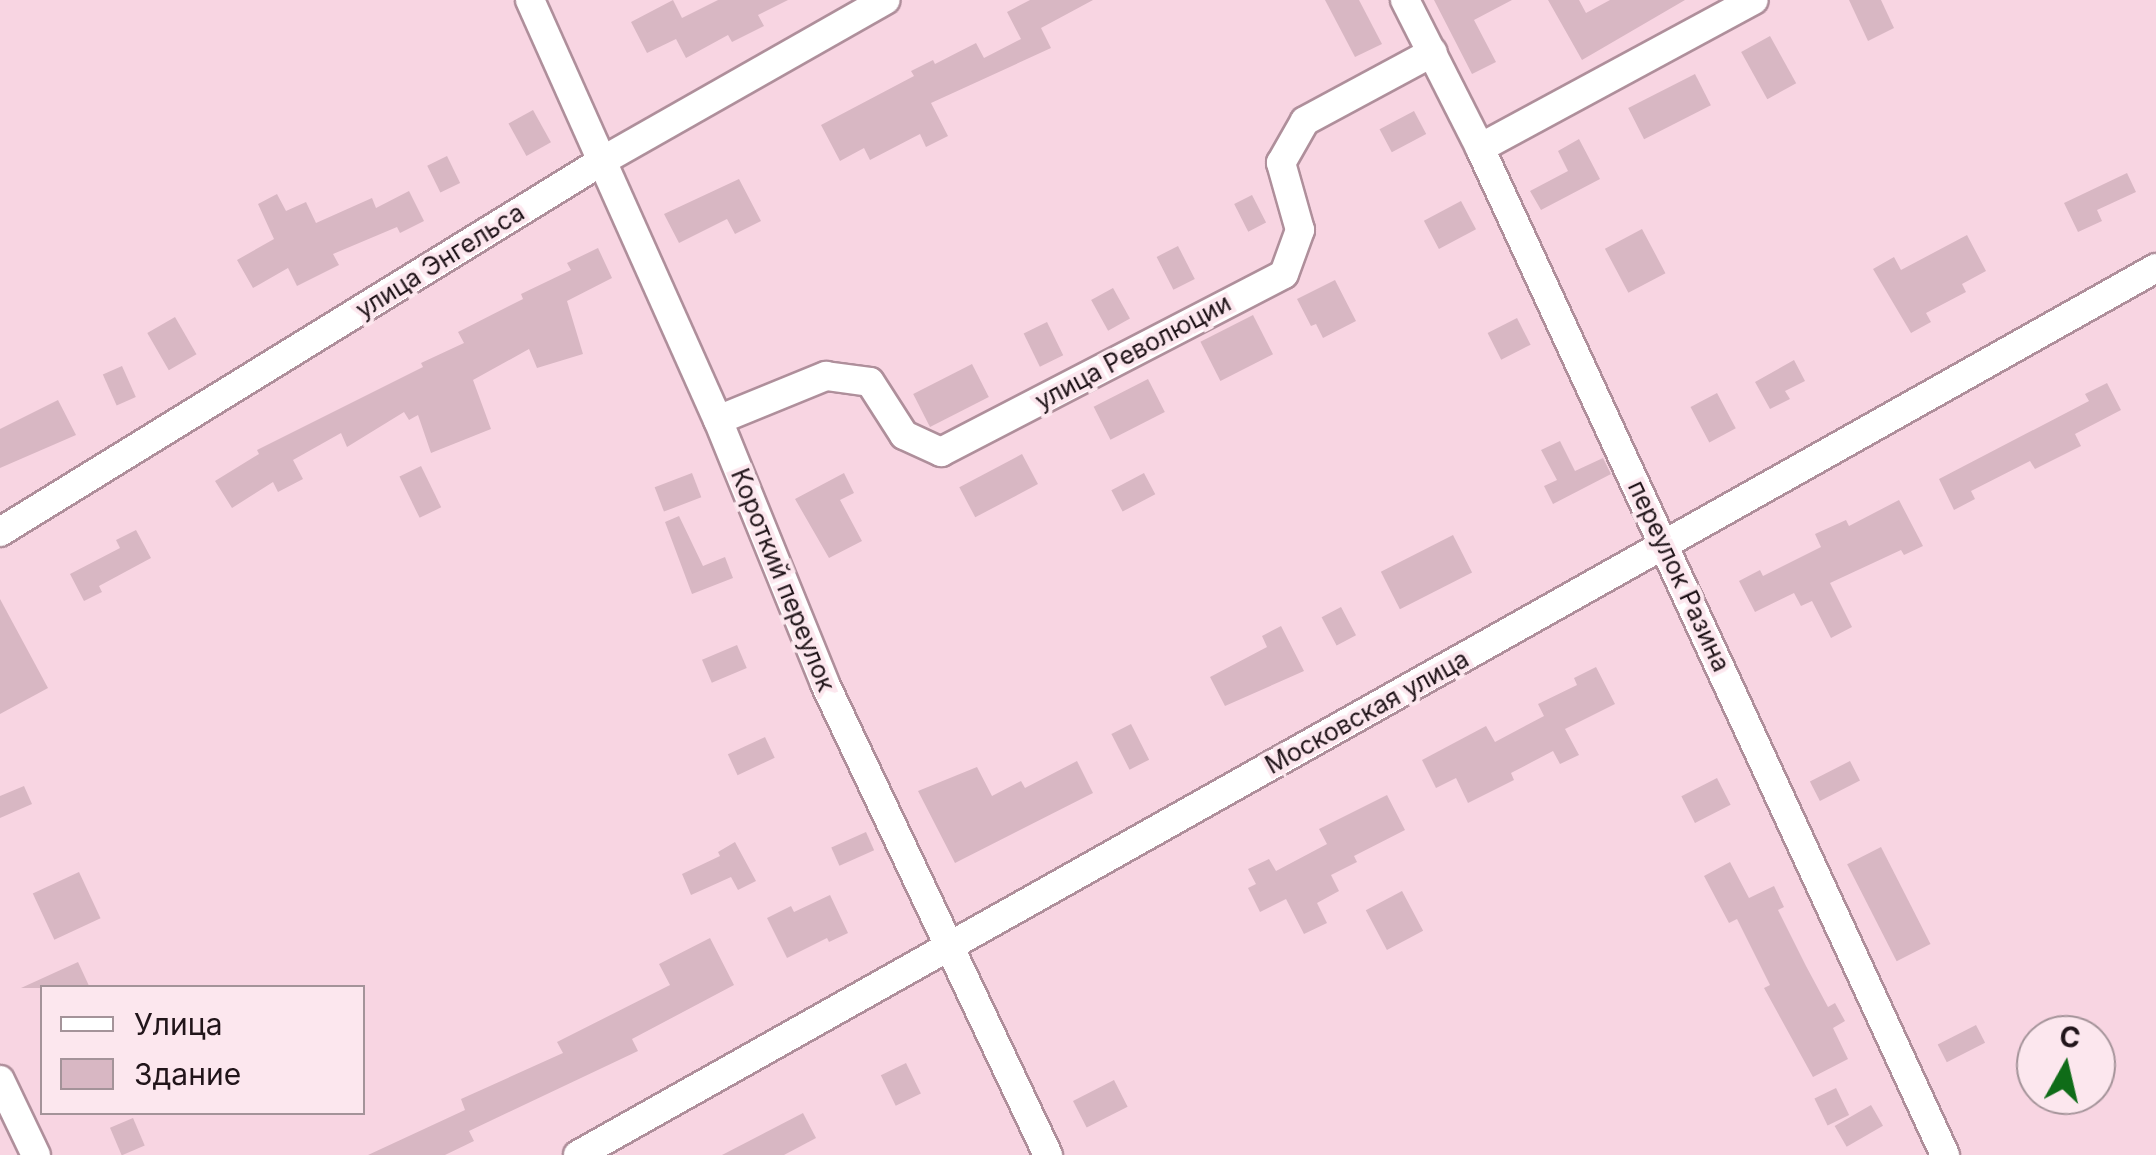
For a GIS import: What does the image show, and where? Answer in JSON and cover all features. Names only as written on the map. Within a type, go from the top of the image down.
[{"type":"street","name":"Короткий переулок","points":[[530,0],[718,420],[825,684],[1048,1155]]},
{"type":"street","name":"улица Энгельса","points":[[0,532],[602,161],[886,0]]},
{"type":"street","name":"переулок Разина","points":[[1405,0],[1480,148],[1945,1155]]},
{"type":"street","points":[[1480,148],[1754,0]]},
{"type":"street","name":"улица Революции","points":[[718,420],[826,376],[870,382],[904,435],[941,452],[1284,274],[1300,230],[1280,163],[1305,121],[1434,52]]},
{"type":"street","name":"Московская улица","points":[[578,1155],[2156,268]]},
{"type":"street","points":[[0,1080],[36,1155]]},
{"type":"building","points":[[673,0],[682,18],[718,0],[788,0],[758,15],[764,26],[732,42],[728,35],[686,58],[676,39],[647,53],[631,22]]},
{"type":"building","points":[[1030,0],[1093,0],[1041,28],[1051,48],[931,103],[948,136],[926,147],[920,134],[870,160],[864,148],[840,161],[821,125],[914,76],[911,71],[933,60],[935,64],[976,43],[984,58],[1021,39],[1007,12]]},
{"type":"building","points":[[1325,0],[1359,0],[1382,44],[1355,57]]},
{"type":"building","points":[[1434,0],[1512,0],[1474,20],[1496,62],[1472,74]]},
{"type":"building","points":[[1548,0],[1579,0],[1586,13],[1610,0],[1685,0],[1582,60]]},
{"type":"building","points":[[1849,0],[1881,0],[1894,28],[1868,41]]},
{"type":"building","points":[[1770,36],[1796,83],[1767,99],[1741,52]]},
{"type":"building","points":[[1695,74],[1711,105],[1644,139],[1628,108]]},
{"type":"building","points":[[533,110],[551,142],[526,156],[509,124]]},
{"type":"building","points":[[1414,111],[1426,134],[1392,152],[1380,129]]},
{"type":"building","points":[[1579,139],[1600,179],[1541,210],[1530,191],[1568,171],[1558,151]]},
{"type":"building","points":[[447,156],[460,183],[440,193],[427,166]]},
{"type":"building","points":[[2127,173],[2136,192],[2097,210],[2102,221],[2078,232],[2064,203]]},
{"type":"building","points":[[739,179],[761,221],[735,234],[727,219],[679,243],[664,214]]},
{"type":"building","points":[[409,191],[424,221],[400,233],[397,227],[333,254],[339,265],[297,286],[288,268],[253,288],[237,260],[274,239],[258,204],[277,194],[286,211],[306,202],[316,223],[372,198],[376,208]]},
{"type":"building","points":[[1252,195],[1266,223],[1248,232],[1234,204]]},
{"type":"building","points":[[1461,201],[1476,229],[1439,249],[1424,221]]},
{"type":"building","points":[[1642,229],[1665,273],[1628,293],[1605,249]]},
{"type":"building","points":[[1967,235],[1986,271],[1962,284],[1966,292],[1926,313],[1931,322],[1911,333],[1873,269],[1894,257],[1901,270]]},
{"type":"building","points":[[1178,246],[1195,279],[1173,290],[1157,257]]},
{"type":"building","points":[[598,248],[612,278],[567,301],[583,354],[537,368],[529,349],[473,380],[491,429],[431,453],[418,415],[409,420],[404,412],[347,447],[341,433],[293,460],[303,479],[278,492],[273,482],[232,508],[215,481],[259,454],[257,450],[464,343],[458,332],[523,299],[521,294],[571,270],[567,263]]},
{"type":"building","points":[[1335,280],[1356,321],[1323,338],[1316,324],[1311,326],[1297,299]]},
{"type":"building","points":[[1113,288],[1130,319],[1108,331],[1091,300]]},
{"type":"building","points":[[1253,315],[1273,354],[1220,381],[1200,342]]},
{"type":"building","points":[[175,317],[197,354],[169,370],[147,333]]},
{"type":"building","points":[[1517,318],[1531,345],[1501,360],[1488,333]]},
{"type":"building","points":[[1047,322],[1063,355],[1040,367],[1024,333]]},
{"type":"building","points":[[1794,360],[1805,381],[1785,391],[1790,399],[1770,409],[1755,382]]},
{"type":"building","points":[[972,364],[989,397],[930,427],[913,394]]},
{"type":"building","points":[[122,366],[136,397],[117,406],[103,375]]},
{"type":"building","points":[[1148,379],[1165,412],[1110,440],[1094,407]]},
{"type":"building","points":[[2107,383],[2121,410],[2075,434],[2081,446],[2035,469],[2030,461],[1971,491],[1975,499],[1954,510],[1939,479],[2089,401],[2085,394]]},
{"type":"building","points":[[1717,393],[1736,428],[1709,442],[1691,407]]},
{"type":"building","points":[[58,400],[76,435],[0,468],[0,429]]},
{"type":"building","points":[[1560,441],[1575,471],[1603,458],[1611,474],[1553,504],[1544,486],[1557,480],[1541,450]]},
{"type":"building","points":[[1022,454],[1038,484],[975,517],[959,487]]},
{"type":"building","points":[[421,466],[441,507],[420,518],[399,477]]},
{"type":"building","points":[[692,473],[701,497],[664,512],[655,487]]},
{"type":"building","points":[[844,473],[854,493],[840,500],[862,541],[829,558],[795,499]]},
{"type":"building","points":[[1144,473],[1155,494],[1123,512],[1111,490]]},
{"type":"building","points":[[1899,500],[1923,546],[1904,555],[1901,550],[1830,583],[1852,627],[1831,638],[1812,601],[1801,606],[1794,593],[1755,612],[1739,581],[1760,570],[1763,576],[1821,547],[1815,534],[1846,520],[1849,526]]},
{"type":"building","points":[[679,516],[703,566],[725,557],[733,578],[692,594],[665,522]]},
{"type":"building","points":[[136,530],[151,558],[99,586],[102,592],[84,601],[70,574],[120,548],[116,540]]},
{"type":"building","points":[[1453,535],[1472,572],[1400,609],[1381,572]]},
{"type":"building","points":[[0,599],[48,688],[0,714]]},
{"type":"building","points":[[1341,607],[1356,635],[1337,646],[1322,617]]},
{"type":"building","points":[[1281,626],[1304,671],[1225,706],[1210,677],[1267,647],[1262,636]]},
{"type":"building","points":[[737,645],[747,668],[712,683],[702,660]]},
{"type":"building","points":[[1596,667],[1615,704],[1565,729],[1579,755],[1560,764],[1553,751],[1511,773],[1514,780],[1468,803],[1456,778],[1436,788],[1422,760],[1486,726],[1495,742],[1544,716],[1538,704],[1577,685],[1574,678]]},
{"type":"building","points":[[1131,724],[1149,760],[1130,770],[1111,734]]},
{"type":"building","points":[[765,737],[775,758],[738,775],[728,754]]},
{"type":"building","points":[[1077,761],[1093,793],[955,863],[918,791],[977,767],[992,796],[1021,781],[1025,788]]},
{"type":"building","points":[[1850,761],[1860,781],[1820,801],[1810,781]]},
{"type":"building","points":[[1717,778],[1731,805],[1695,823],[1681,796]]},
{"type":"building","points":[[24,786],[32,804],[0,818],[0,796]]},
{"type":"building","points":[[1387,795],[1405,830],[1354,856],[1357,862],[1331,875],[1339,891],[1317,903],[1327,923],[1304,934],[1286,899],[1260,912],[1248,888],[1256,884],[1248,869],[1269,859],[1276,871],[1327,844],[1319,829]]},
{"type":"building","points":[[866,832],[874,850],[839,866],[831,847]]},
{"type":"building","points":[[735,842],[756,881],[738,890],[731,877],[691,895],[682,874],[720,856],[718,852]]},
{"type":"building","points":[[1881,847],[1930,944],[1897,961],[1847,864]]},
{"type":"building","points":[[1730,862],[1749,898],[1774,886],[1784,907],[1778,910],[1806,966],[1828,1007],[1835,1003],[1845,1021],[1833,1028],[1848,1059],[1813,1077],[1764,988],[1770,985],[1737,919],[1729,923],[1704,876]]},
{"type":"building","points":[[79,872],[101,918],[54,940],[33,894]]},
{"type":"building","points":[[1402,891],[1423,931],[1387,950],[1366,910]]},
{"type":"building","points":[[830,895],[848,933],[829,942],[827,938],[787,958],[767,918],[791,906],[794,912]]},
{"type":"building","points":[[710,938],[734,985],[632,1039],[638,1051],[469,1131],[474,1141],[445,1155],[368,1155],[465,1110],[461,1099],[563,1053],[557,1042],[670,985],[659,964]]},
{"type":"building","points":[[78,962],[89,985],[40,985],[21,988]]},
{"type":"building","points":[[1976,1025],[1985,1043],[1947,1062],[1938,1045]]},
{"type":"building","points":[[906,1063],[921,1094],[896,1106],[881,1075]]},
{"type":"building","points":[[1114,1080],[1128,1107],[1087,1128],[1073,1101]]},
{"type":"building","points":[[1836,1088],[1849,1115],[1828,1125],[1814,1099]]},
{"type":"building","points":[[1871,1105],[1883,1126],[1847,1147],[1835,1126]]},
{"type":"building","points":[[803,1113],[816,1138],[784,1155],[722,1155]]},
{"type":"building","points":[[133,1118],[145,1146],[122,1155],[110,1128]]}]
